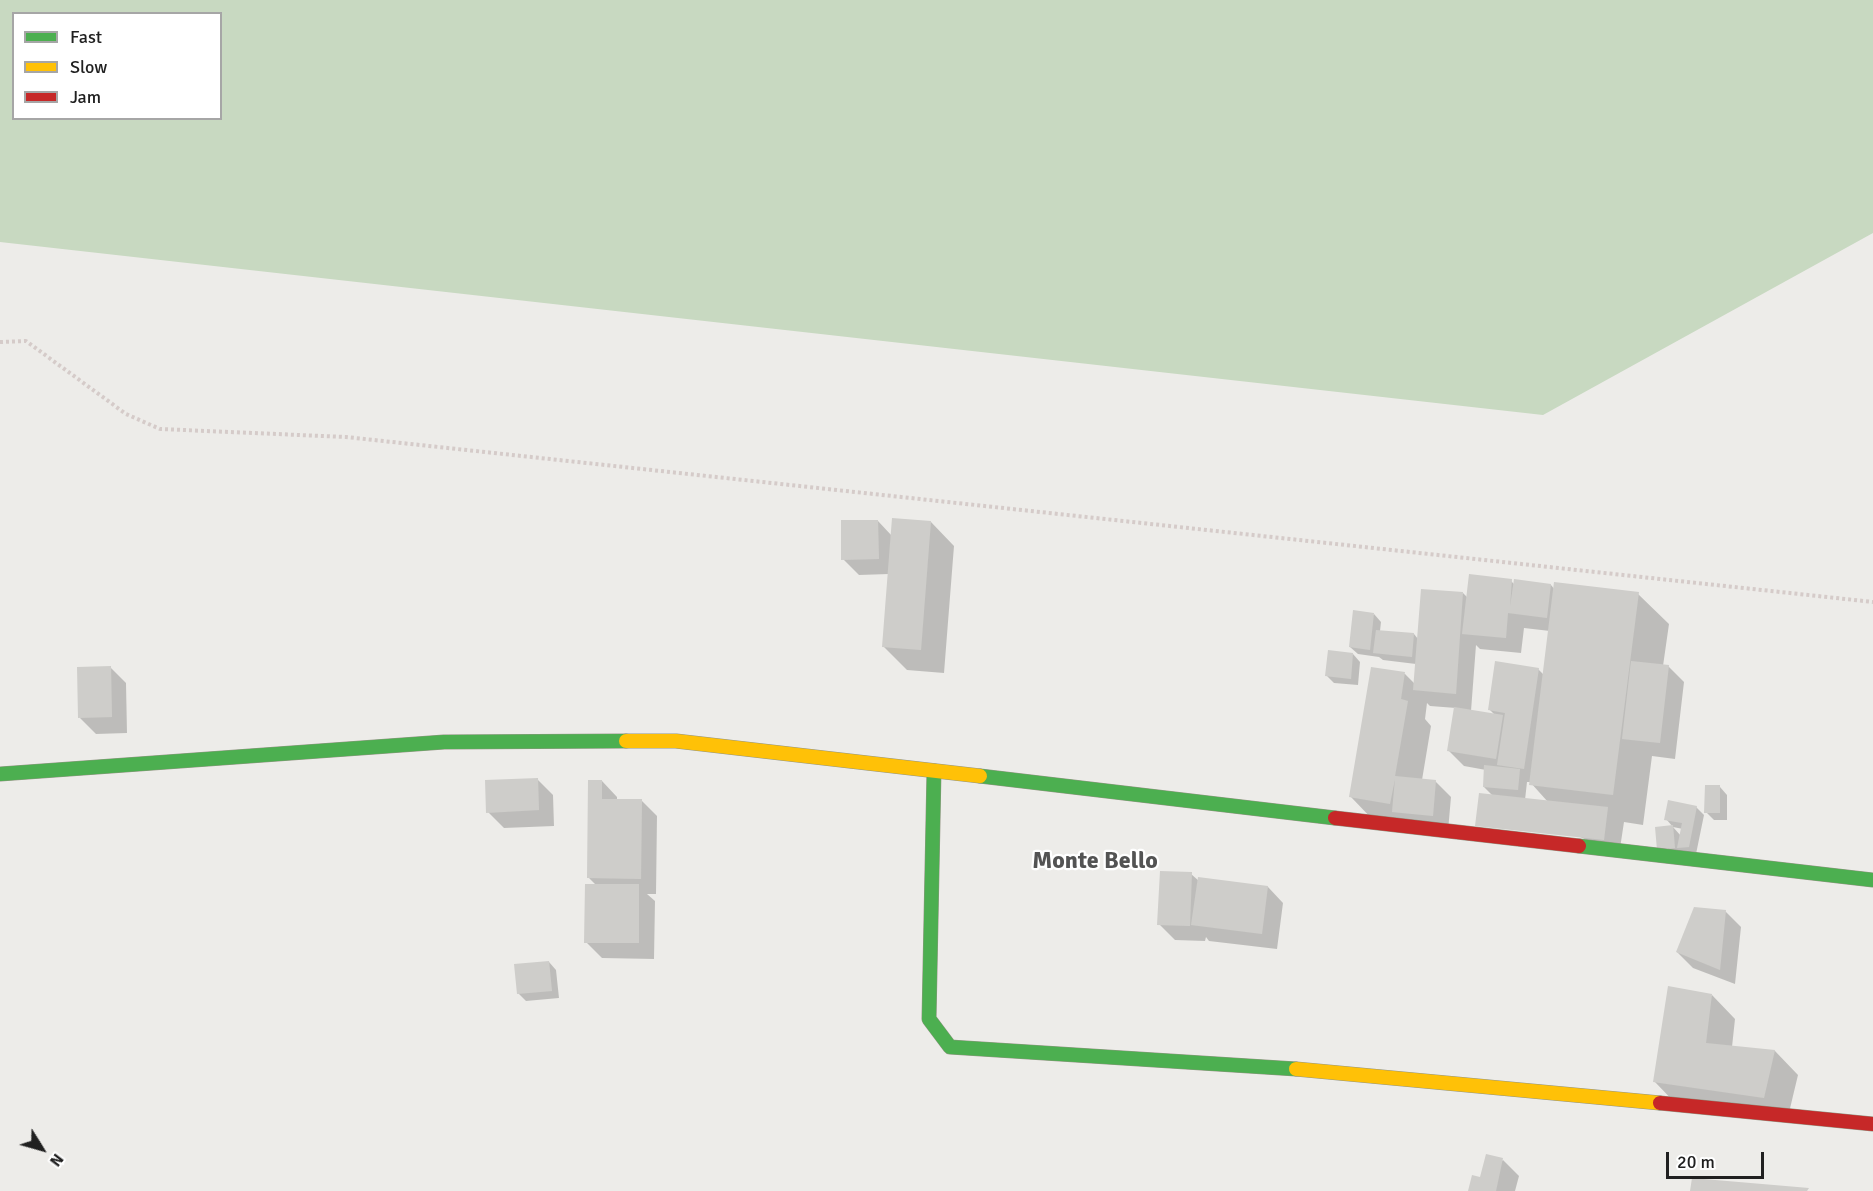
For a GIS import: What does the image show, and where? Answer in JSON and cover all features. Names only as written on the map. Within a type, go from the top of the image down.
[{"type":"street","points":[[0,774],[444,742],[664,741],[1873,880]]},
{"type":"street","points":[[934,771],[929,1019],[950,1047],[1319,1070],[1873,1124]]},
{"type":"path","points":[[0,342],[26,341],[126,414],[160,429],[346,437],[1873,602]]},
{"type":"green space","points":[[0,0],[1873,0],[1873,233],[1543,415],[0,242]]},
{"type":"building","points":[[892,518],[931,521],[921,650],[882,647]]},
{"type":"building","points":[[841,520],[878,520],[879,559],[841,560]]},
{"type":"building","points":[[1469,574],[1512,579],[1510,607],[1514,579],[1551,584],[1547,618],[1508,613],[1506,638],[1462,634]]},
{"type":"building","points":[[1554,582],[1639,592],[1613,795],[1529,785]]},
{"type":"building","points":[[1421,589],[1463,592],[1456,694],[1413,690]]},
{"type":"building","points":[[1353,610],[1374,613],[1370,650],[1349,647]]},
{"type":"building","points":[[1376,630],[1414,633],[1412,657],[1373,653]]},
{"type":"building","points":[[1328,650],[1353,653],[1351,679],[1325,676]]},
{"type":"building","points":[[1495,661],[1539,668],[1524,769],[1497,765],[1505,713],[1488,710]]},
{"type":"building","points":[[1631,661],[1669,665],[1660,743],[1622,739]]},
{"type":"building","points":[[111,666],[112,717],[78,718],[77,667]]},
{"type":"building","points":[[1371,667],[1405,672],[1401,699],[1408,701],[1395,776],[1436,780],[1433,816],[1392,812],[1395,779],[1390,804],[1349,797]]},
{"type":"building","points":[[1454,707],[1503,715],[1496,759],[1447,751]]},
{"type":"building","points":[[1484,765],[1520,769],[1518,790],[1483,787]]},
{"type":"building","points":[[538,778],[539,810],[486,813],[485,780]]},
{"type":"building","points":[[588,780],[602,780],[602,799],[642,799],[641,879],[587,878]]},
{"type":"building","points":[[1705,785],[1720,785],[1720,813],[1704,813]]},
{"type":"building","points":[[1479,793],[1608,807],[1604,840],[1475,826]]},
{"type":"building","points":[[1668,800],[1697,806],[1689,847],[1677,848],[1682,823],[1664,820]]},
{"type":"building","points":[[1673,825],[1675,848],[1657,850],[1655,827]]},
{"type":"building","points":[[1160,871],[1192,872],[1190,926],[1157,925]]},
{"type":"building","points":[[1198,877],[1268,886],[1262,934],[1191,925]]},
{"type":"building","points":[[585,884],[639,884],[639,943],[584,943]]},
{"type":"building","points":[[1694,907],[1726,910],[1720,970],[1676,952]]},
{"type":"building","points":[[549,961],[552,991],[517,994],[514,964]]},
{"type":"building","points":[[1668,986],[1712,994],[1706,1043],[1775,1050],[1764,1098],[1653,1082]]},
{"type":"building","points":[[1486,1154],[1503,1158],[1496,1191],[1468,1191],[1472,1175],[1480,1177]]},
{"type":"building","points":[[1692,1178],[1809,1188],[1807,1191],[1690,1191]]},
{"type":"traffic: fast","points":[[0,774],[444,742],[626,741]]},
{"type":"traffic: fast","points":[[934,771],[929,1019],[950,1047],[1296,1069]]},
{"type":"traffic: fast","points":[[980,776],[1335,818]]},
{"type":"traffic: fast","points":[[1579,846],[1873,880]]},
{"type":"traffic: slow","points":[[626,741],[676,741],[980,776]]},
{"type":"traffic: slow","points":[[1296,1069],[1660,1103]]},
{"type":"traffic: jam","points":[[1335,818],[1579,846]]},
{"type":"traffic: jam","points":[[1660,1103],[1873,1124]]},
{"type":"district","name":"Monte Bello","points":[[1095,862]]}]
